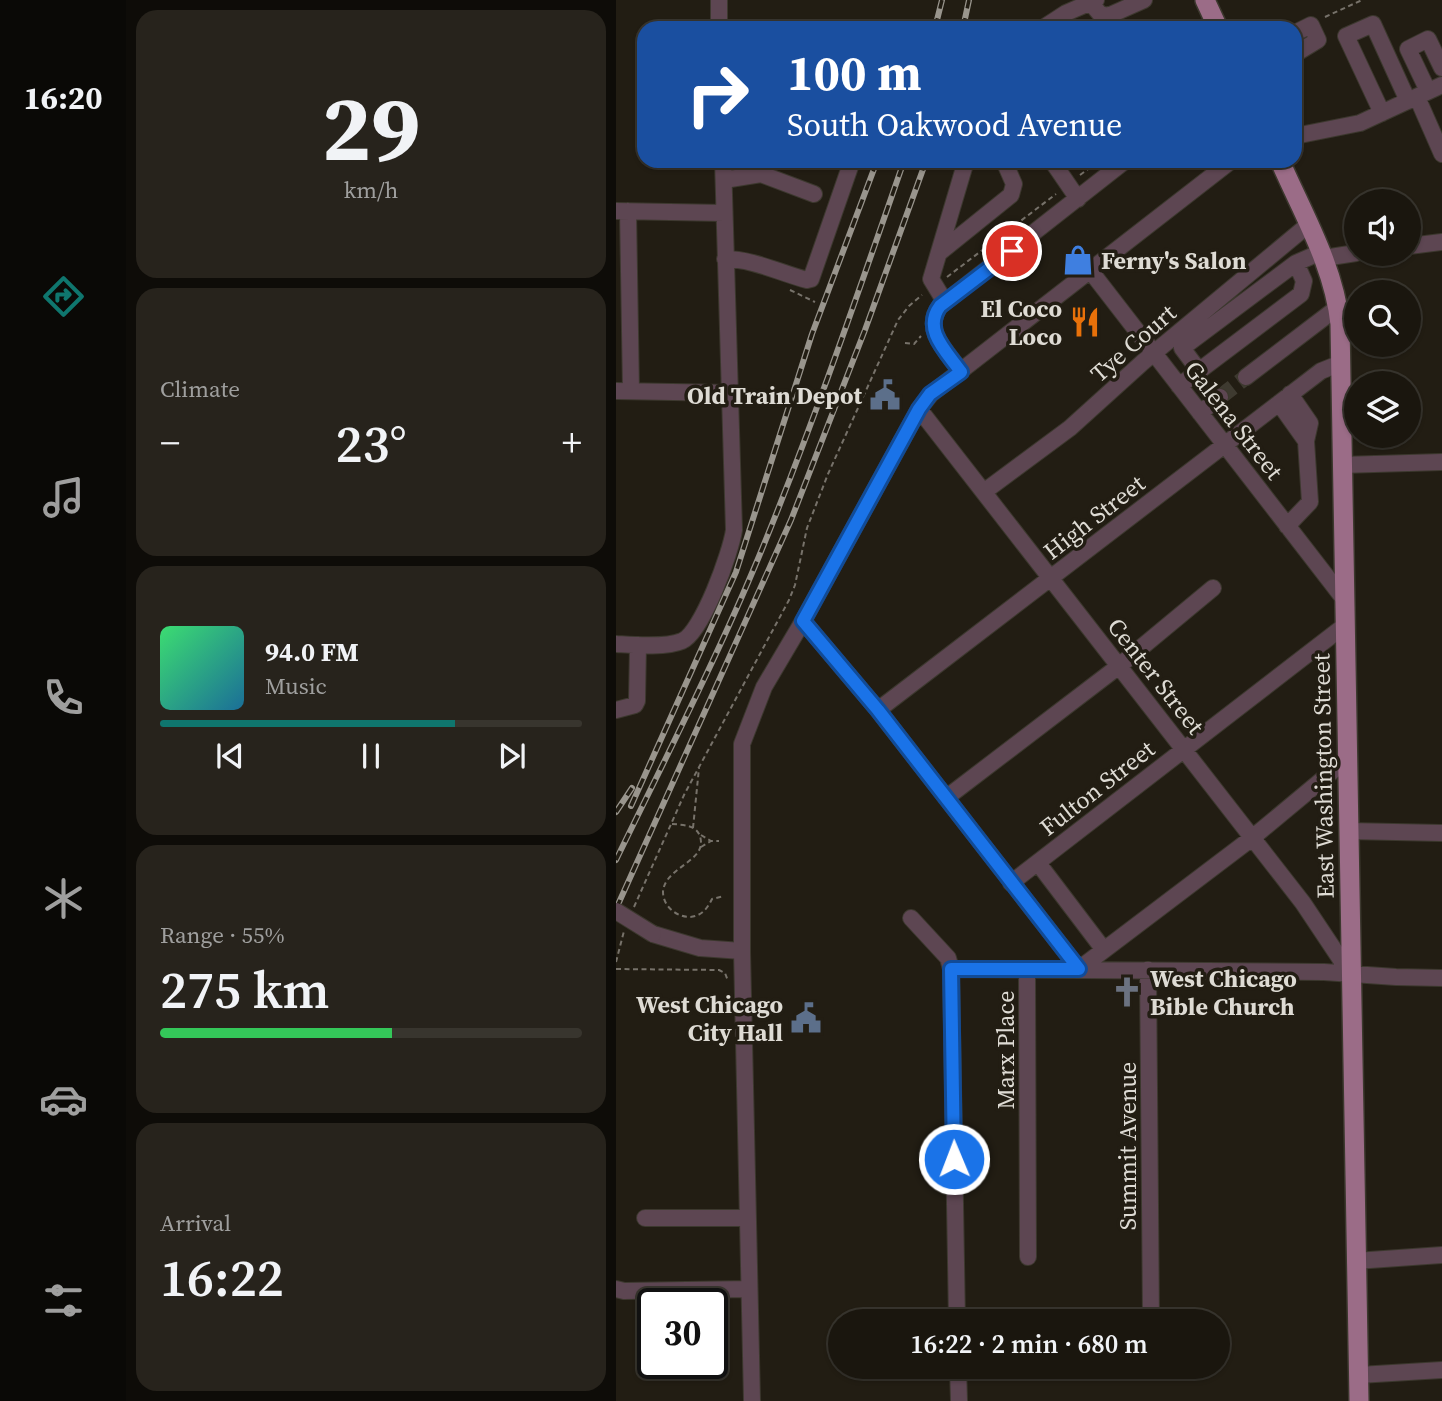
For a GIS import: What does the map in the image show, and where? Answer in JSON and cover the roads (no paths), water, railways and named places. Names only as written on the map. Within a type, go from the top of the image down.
[{"type":"main road","points":[[1205,0],[1215,21]]},
{"type":"main road","name":"East Washington Street","points":[[1283,168],[1322,255],[1338,307],[1359,1401]]},
{"type":"street","points":[[719,0],[719,21]]},
{"type":"street","points":[[1054,21],[1093,1],[1100,14],[1108,16],[1144,0]]},
{"type":"street","points":[[1382,113],[1346,36],[1373,24],[1424,93]]},
{"type":"street","points":[[1302,30],[1311,25],[1318,40],[1302,50]]},
{"type":"street","points":[[1442,68],[1428,39],[1408,49],[1442,154]]},
{"type":"street","points":[[1302,135],[1360,123],[1424,93]]},
{"type":"street","points":[[616,644],[679,643],[688,637],[697,626],[732,543],[734,530],[723,168]]},
{"type":"street","points":[[725,259],[743,259],[777,272],[811,279],[850,168]]},
{"type":"street","points":[[945,302],[931,279],[964,168]]},
{"type":"street","points":[[939,253],[1011,195],[1014,184],[1007,168]]},
{"type":"street","points":[[1060,168],[1078,200]]},
{"type":"street","points":[[961,372],[934,334],[934,314],[945,302],[1117,168]]},
{"type":"street","points":[[752,1401],[742,951],[741,744],[764,687],[919,409],[930,394],[1222,168]]},
{"type":"street","points":[[724,180],[761,174],[814,194]]},
{"type":"street","points":[[724,213],[622,211],[623,391],[729,393]]},
{"type":"street","name":"Tye Court","points":[[985,491],[1070,428],[1154,353],[1308,225]]},
{"type":"street","points":[[1421,245],[1442,242]]},
{"type":"street","points":[[1200,372],[1182,348],[1296,263],[1322,255],[1344,254]]},
{"type":"street","points":[[1179,386],[1301,294],[1304,281],[1296,263]]},
{"type":"street","name":"Galena Street","points":[[1089,269],[1344,599]]},
{"type":"street","points":[[1246,377],[1338,307]]},
{"type":"street","name":"High Street","points":[[878,710],[1321,371],[1341,363]]},
{"type":"street","points":[[1200,413],[1220,397]]},
{"type":"street","points":[[1284,399],[1310,423],[1307,441],[1310,502],[1287,526]]},
{"type":"street","name":"Center Street","points":[[919,409],[1303,903],[1351,975]]},
{"type":"street","points":[[1341,465],[1442,462]]},
{"type":"street","points":[[946,798],[1119,666],[1213,587]]},
{"type":"street","points":[[803,621],[878,710],[1079,969]]},
{"type":"street","name":"Fulton Street","points":[[1011,883],[1344,626]]},
{"type":"street","points":[[616,710],[635,705],[637,701],[638,645]]},
{"type":"street","points":[[1079,969],[1252,838],[1347,760]]},
{"type":"street","points":[[1348,831],[1442,833]]},
{"type":"street","points":[[1038,863],[1104,950]]},
{"type":"street","points":[[623,913],[653,934],[700,948],[742,951]]},
{"type":"street","points":[[911,918],[948,958],[951,969],[957,1309]]},
{"type":"street","points":[[951,969],[1324,972],[1442,978]]},
{"type":"street","name":"Marx Place","points":[[1027,969],[1028,1257]]},
{"type":"street","name":"Summit Avenue","points":[[1148,970],[1151,1309]]},
{"type":"street","points":[[645,1218],[748,1218]]},
{"type":"street","points":[[1355,1261],[1442,1255]]},
{"type":"street","points":[[616,1289],[749,1289]]},
{"type":"street","points":[[1359,1375],[1442,1370]]},
{"type":"street","points":[[958,1379],[959,1401]]},
{"type":"tunnel","points":[[1220,397],[1246,377]]},
{"type":"railway","points":[[937,21],[942,0]]},
{"type":"railway","points":[[964,21],[969,0]]},
{"type":"railway","points":[[631,806],[736,572],[812,334],[874,168]]},
{"type":"railway","points":[[616,860],[708,670],[760,554],[817,408],[902,168]]},
{"type":"railway","points":[[616,909],[791,520],[865,330],[923,168]]},
{"type":"railway","points":[[616,812],[632,788]]},
{"type":"place","name":"Ferny's Salon","points":[[1078,260]]},
{"type":"place","name":"El Coco Loco","points":[[1085,322]]},
{"type":"place","name":"Old Train Depot","points":[[885,395]]},
{"type":"place","name":"West Chicago Bible Church","points":[[1127,992]]},
{"type":"place","name":"West Chicago City Hall","points":[[806,1018]]}]
